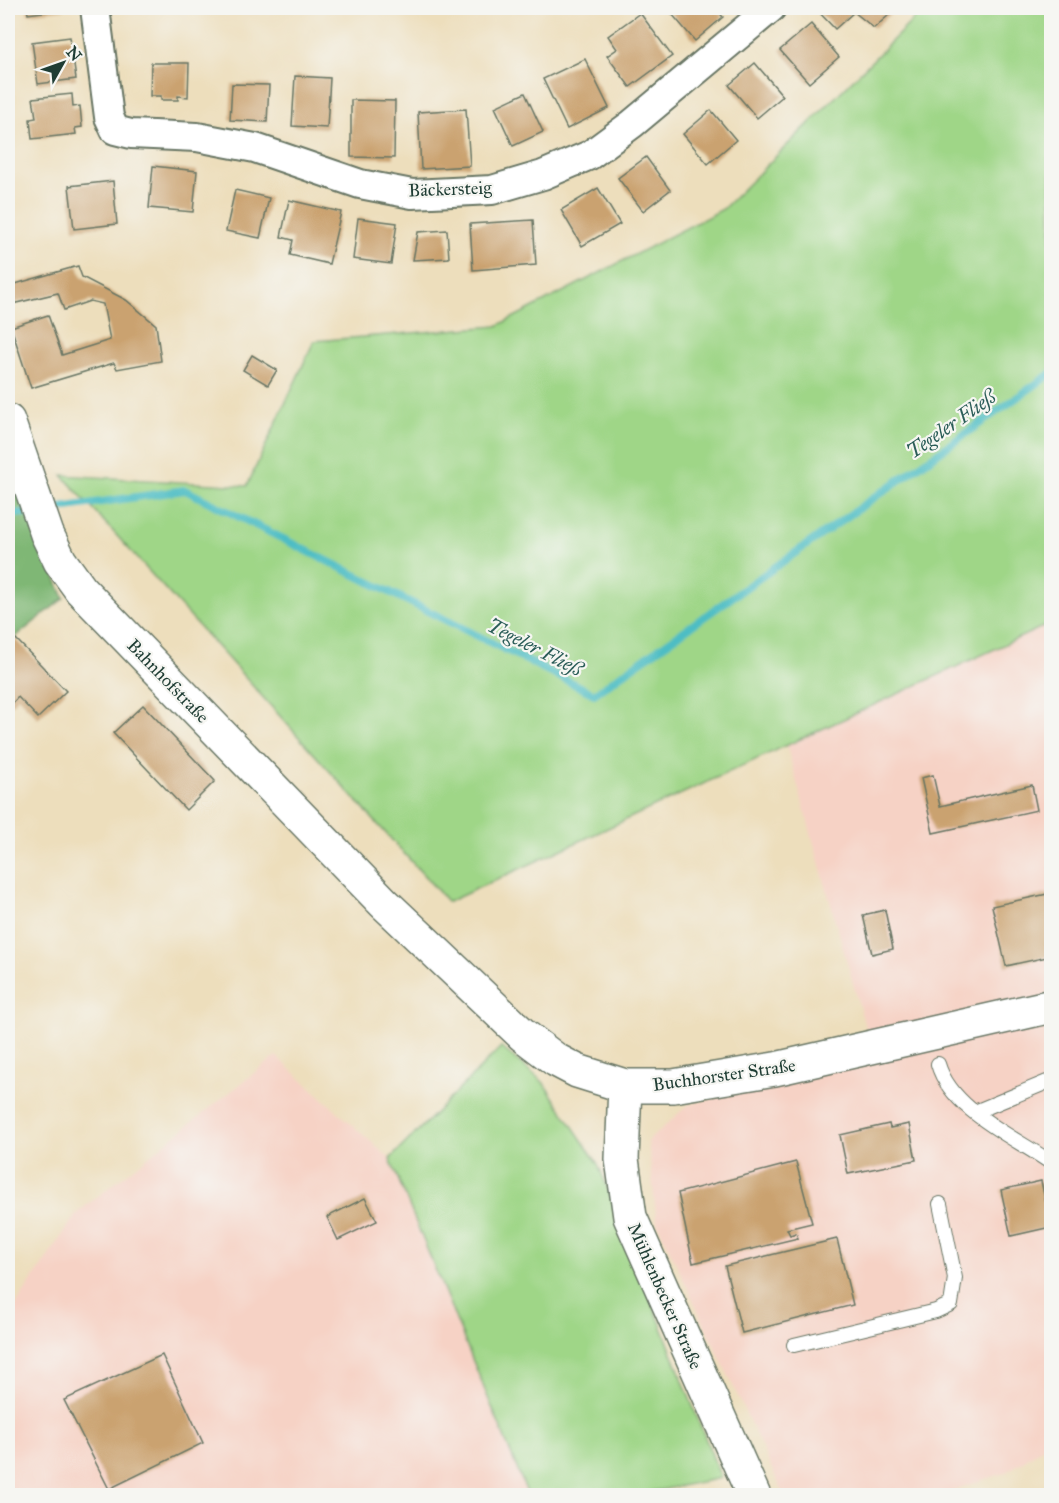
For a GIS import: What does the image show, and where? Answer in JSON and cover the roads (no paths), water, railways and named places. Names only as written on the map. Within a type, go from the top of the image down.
[{"type":"main road","name":"Bahnhofstraße","points":[[8,421],[28,473],[47,534],[60,561],[81,590],[384,903]]},
{"type":"main road","name":"Buchhorster Straße","points":[[384,903],[485,1001],[536,1046],[577,1071],[625,1086],[673,1086],[775,1070],[1052,1006]]},
{"type":"main road","name":"Mühlenbecker Straße","points":[[625,1086],[622,1159],[630,1217],[753,1495]]},
{"type":"street","name":"Bäckersteig","points":[[95,8],[109,117],[115,130],[131,134],[197,137],[255,148],[360,184],[412,194],[492,190],[543,175],[590,155],[632,124],[771,8]]},
{"type":"lane","points":[[938,1064],[943,1080],[975,1112],[1047,1160]]},
{"type":"lane","points":[[975,1112],[1052,1080]]},
{"type":"lane","points":[[794,1345],[936,1311],[951,1304],[955,1278],[940,1204]]},
{"type":"waterway","name":"Tegeler Fließ","points":[[46,510],[185,490],[594,694],[1052,373]]},
{"type":"waterway","name":"Tegeler Fließ","points":[[8,515],[31,512]]}]
